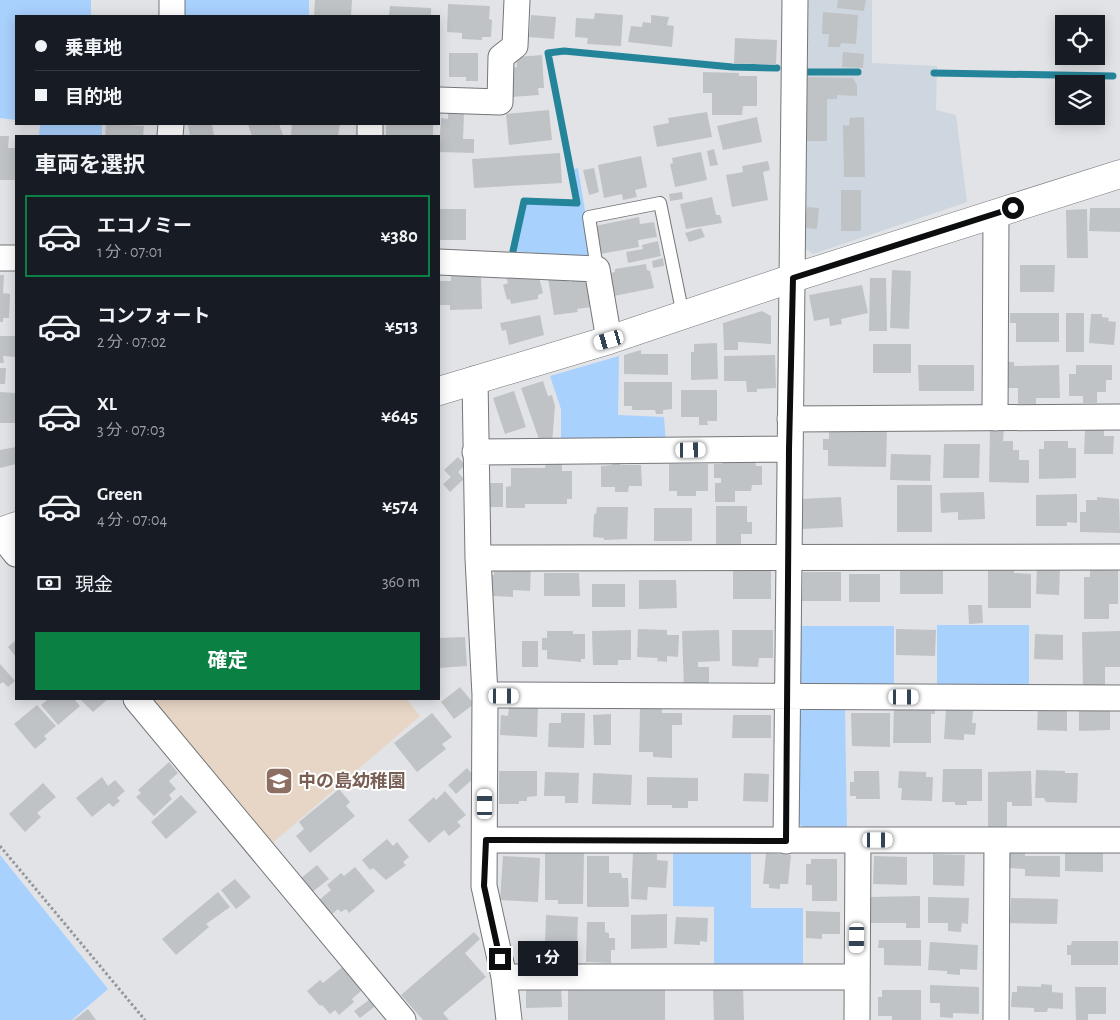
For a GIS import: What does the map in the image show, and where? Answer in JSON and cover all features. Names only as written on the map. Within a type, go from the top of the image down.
[{"type":"street","points":[[172,0],[172,15]]},
{"type":"street","points":[[440,100],[500,102],[501,57],[515,46],[517,0]]},
{"type":"street","points":[[786,841],[795,0]]},
{"type":"street","points":[[440,390],[609,340],[793,278],[1120,174]]},
{"type":"street","points":[[995,418],[996,214]]},
{"type":"street","points":[[0,258],[15,258]]},
{"type":"street","points":[[440,262],[597,269],[609,340]]},
{"type":"street","points":[[475,379],[478,558],[485,696],[486,840],[484,886],[504,977],[509,1020]]},
{"type":"street","points":[[790,418],[1120,417]]},
{"type":"street","points":[[475,452],[789,449]]},
{"type":"street","points":[[15,526],[0,533],[15,553]]},
{"type":"street","points":[[478,558],[1120,557]]},
{"type":"street","points":[[485,696],[1120,698]]},
{"type":"street","points":[[137,700],[403,1020]]},
{"type":"street","points":[[486,840],[1120,840]]},
{"type":"street","points":[[856,1020],[858,840]]},
{"type":"street","points":[[996,1020],[997,840]]},
{"type":"street","points":[[504,977],[856,977]]},
{"type":"lane","points":[[597,269],[589,217],[660,203],[683,315]]},
{"type":"path","points":[[0,846],[144,1020]]},
{"type":"shaded area","points":[[0,0],[91,0],[91,15],[15,15],[15,120],[0,118]]},
{"type":"shaded area","points":[[179,0],[309,0],[309,15],[179,15]]},
{"type":"shaded area","points":[[806,0],[872,0],[872,63],[937,66],[936,110],[956,115],[967,202],[813,254],[801,245]]},
{"type":"shaded area","points":[[40,125],[102,125],[102,135],[39,135]]},
{"type":"shaded area","points":[[578,168],[593,259],[513,251],[524,201],[577,203],[570,170]]},
{"type":"shaded area","points":[[619,356],[618,415],[664,417],[666,444],[561,446],[561,409],[550,376]]},
{"type":"shaded area","points":[[937,625],[1029,625],[1029,691],[937,691]]},
{"type":"shaded area","points":[[796,626],[894,626],[894,691],[806,690],[796,681]]},
{"type":"shaded area","name":"中の島幼稚園","points":[[146,700],[407,700],[420,716],[269,846]]},
{"type":"shaded area","points":[[806,703],[845,705],[847,832],[809,832],[798,823],[797,715]]},
{"type":"shaded area","points":[[673,851],[751,851],[751,908],[803,908],[803,971],[714,971],[714,907],[673,906]]},
{"type":"shaded area","points":[[0,855],[108,989],[72,1020],[0,1020]]},
{"type":"building","points":[[315,0],[352,0],[351,15],[314,15]]},
{"type":"building","points":[[838,0],[866,0],[864,11],[837,8]]},
{"type":"building","points":[[448,4],[490,6],[489,19],[492,20],[491,37],[482,37],[482,40],[462,39],[462,33],[447,32]]},
{"type":"building","points":[[390,6],[431,8],[431,15],[389,15]]},
{"type":"building","points":[[823,12],[858,15],[856,44],[841,43],[840,47],[828,47],[829,34],[822,34]]},
{"type":"building","points":[[595,13],[623,15],[621,46],[587,44],[588,38],[575,37],[576,18],[594,19]]},
{"type":"building","points":[[531,15],[556,17],[554,39],[529,37]]},
{"type":"building","points":[[651,15],[669,17],[667,25],[674,26],[672,47],[628,42],[631,26],[642,27],[643,22],[651,23]]},
{"type":"building","points":[[735,38],[777,40],[776,65],[734,63]]},
{"type":"building","points":[[843,52],[864,54],[863,68],[842,67]]},
{"type":"building","points":[[449,53],[478,53],[478,81],[466,81],[466,77],[449,77]]},
{"type":"building","points":[[542,55],[544,88],[538,88],[539,95],[511,97],[509,68],[517,67],[516,57]]},
{"type":"building","points":[[703,72],[739,73],[739,76],[757,76],[757,106],[743,106],[742,115],[712,115],[712,93],[703,93]]},
{"type":"building","points":[[805,77],[853,78],[857,85],[857,96],[837,95],[837,99],[827,99],[827,141],[804,141]]},
{"type":"building","points":[[549,110],[552,140],[509,145],[506,114]]},
{"type":"building","points":[[707,112],[712,137],[657,147],[653,126],[669,123],[668,118]]},
{"type":"building","points":[[448,113],[464,114],[463,139],[474,139],[474,153],[440,152],[441,118],[448,119]]},
{"type":"building","points":[[757,117],[762,142],[723,150],[717,126]]},
{"type":"building","points":[[864,117],[865,177],[844,177],[843,125],[849,126],[850,118]]},
{"type":"building","points":[[106,125],[144,126],[143,135],[105,135]]},
{"type":"building","points":[[188,125],[212,125],[214,135],[190,135]]},
{"type":"building","points":[[248,125],[279,125],[283,135],[252,135]]},
{"type":"building","points":[[292,125],[340,125],[338,135],[291,135]]},
{"type":"building","points":[[386,125],[433,125],[433,135],[386,135]]},
{"type":"building","points":[[0,136],[9,136],[8,148],[15,148],[15,180],[0,180]]},
{"type":"building","points":[[714,149],[718,165],[710,166],[707,151]]},
{"type":"building","points":[[701,152],[707,180],[675,187],[670,164],[673,163],[672,158]]},
{"type":"building","points":[[560,153],[562,183],[474,188],[472,159]]},
{"type":"building","points":[[641,156],[647,187],[635,190],[637,197],[623,200],[622,194],[604,198],[598,165]]},
{"type":"building","points":[[768,161],[770,170],[763,172],[768,200],[732,207],[726,175],[743,172],[742,166]]},
{"type":"building","points":[[594,168],[599,192],[589,195],[583,170]]},
{"type":"building","points":[[841,190],[861,190],[861,231],[841,231]]},
{"type":"building","points":[[682,192],[683,199],[670,201],[669,194]]},
{"type":"building","points":[[712,197],[716,215],[720,215],[722,223],[686,229],[680,204]]},
{"type":"building","points":[[807,207],[819,208],[817,229],[804,228]]},
{"type":"building","points":[[1090,208],[1120,208],[1120,232],[1089,231]]},
{"type":"building","points":[[440,209],[466,209],[466,240],[440,240]]},
{"type":"building","points":[[1087,209],[1088,258],[1067,258],[1066,210]]},
{"type":"building","points":[[639,217],[640,224],[654,222],[657,237],[638,240],[639,247],[600,254],[595,226]]},
{"type":"building","points":[[701,228],[705,237],[689,242],[685,233]]},
{"type":"building","points":[[658,241],[661,256],[628,263],[626,252],[643,249],[642,245]]},
{"type":"building","points":[[663,258],[664,266],[653,268],[652,261]]},
{"type":"building","points":[[646,264],[647,270],[650,271],[654,288],[614,296],[610,273],[615,272],[615,269]]},
{"type":"building","points":[[1020,265],[1055,265],[1054,292],[1020,292]]},
{"type":"building","points":[[892,270],[911,271],[909,329],[890,328]]},
{"type":"building","points":[[547,272],[567,272],[569,282],[585,278],[591,307],[577,309],[578,312],[554,315]]},
{"type":"building","points":[[0,275],[4,275],[3,293],[10,294],[9,318],[3,318],[3,322],[0,322]]},
{"type":"building","points":[[451,275],[481,275],[482,309],[450,310],[450,305],[440,305],[440,281],[451,281]]},
{"type":"building","points":[[506,276],[539,277],[543,293],[538,295],[538,299],[511,304],[510,299],[507,300],[503,285],[508,283]]},
{"type":"building","points":[[870,278],[886,278],[887,331],[869,331]]},
{"type":"building","points":[[862,285],[868,313],[841,319],[842,324],[830,326],[829,318],[814,321],[809,295]]},
{"type":"building","points":[[762,311],[771,316],[771,344],[738,342],[738,350],[724,350],[723,323]]},
{"type":"building","points":[[1010,313],[1059,313],[1059,342],[1016,342],[1016,323],[1010,323]]},
{"type":"building","points":[[1066,313],[1084,313],[1084,352],[1066,352]]},
{"type":"building","points":[[1091,314],[1102,314],[1102,317],[1109,318],[1108,321],[1116,322],[1114,345],[1089,343]]},
{"type":"building","points":[[540,315],[544,335],[509,345],[506,330],[502,331],[500,323]]},
{"type":"building","points":[[0,336],[15,336],[15,357],[3,356],[4,363],[0,363]]},
{"type":"building","points":[[717,343],[718,379],[691,380],[691,352],[694,352],[694,344]]},
{"type":"building","points":[[873,344],[911,344],[911,373],[873,373]]},
{"type":"building","points":[[641,350],[641,354],[668,354],[668,375],[624,374],[624,355]]},
{"type":"building","points":[[775,355],[776,388],[757,389],[757,392],[747,392],[746,381],[724,381],[724,356]]},
{"type":"building","points":[[1003,362],[1014,362],[1014,366],[1059,365],[1060,398],[1036,398],[1036,404],[1018,404],[1018,388],[1004,388]]},
{"type":"building","points":[[918,365],[974,365],[974,391],[919,391]]},
{"type":"building","points":[[1076,365],[1112,365],[1112,380],[1106,380],[1106,392],[1097,392],[1097,403],[1083,403],[1083,396],[1069,396],[1069,374],[1076,374]]},
{"type":"building","points":[[0,368],[6,368],[5,384],[0,384]]},
{"type":"building","points":[[543,381],[548,396],[552,395],[555,406],[552,444],[540,442],[521,388]]},
{"type":"building","points":[[624,382],[672,382],[672,409],[663,410],[663,414],[656,414],[655,410],[632,410],[632,406],[624,406]]},
{"type":"building","points":[[681,390],[717,390],[717,421],[707,421],[708,425],[699,425],[699,417],[681,417]]},
{"type":"building","points":[[514,391],[526,427],[505,434],[493,398]]},
{"type":"building","points":[[0,392],[15,393],[15,423],[0,423]]},
{"type":"building","points":[[829,428],[887,430],[886,467],[828,466],[828,450],[823,450],[823,439],[829,439]]},
{"type":"building","points":[[990,428],[1004,428],[1003,441],[1013,441],[1013,450],[1019,450],[1019,460],[1029,460],[1029,483],[989,482]]},
{"type":"building","points":[[1085,430],[1104,430],[1104,436],[1114,436],[1113,454],[1084,454]]},
{"type":"building","points":[[1044,441],[1068,441],[1068,448],[1076,448],[1076,478],[1039,479],[1039,449],[1044,449]]},
{"type":"building","points":[[944,444],[980,444],[979,478],[943,478]]},
{"type":"building","points":[[15,447],[15,464],[0,468],[0,450]]},
{"type":"building","points":[[891,454],[931,455],[930,481],[890,480]]},
{"type":"building","points":[[458,457],[465,465],[458,472],[464,479],[450,492],[443,484],[451,477],[444,470]]},
{"type":"building","points":[[722,460],[755,460],[756,466],[762,466],[762,485],[752,485],[751,491],[735,491],[735,502],[715,502],[715,483],[721,483],[721,478],[714,478],[714,464],[722,464]]},
{"type":"building","points":[[612,461],[620,461],[620,465],[641,465],[642,486],[629,486],[628,492],[615,492],[615,487],[601,487],[601,466],[612,465]]},
{"type":"building","points":[[546,462],[562,462],[562,471],[572,471],[572,499],[567,499],[567,504],[525,504],[525,508],[506,508],[506,487],[511,486],[511,468],[545,468]]},
{"type":"building","points":[[669,464],[708,464],[708,491],[696,491],[696,496],[677,496],[677,491],[669,491]]},
{"type":"building","points":[[486,483],[503,483],[503,507],[486,507]]},
{"type":"building","points":[[897,485],[932,485],[932,532],[897,532]]},
{"type":"building","points":[[984,492],[985,519],[958,520],[958,512],[941,513],[940,493]]},
{"type":"building","points":[[1077,494],[1077,523],[1067,522],[1067,526],[1036,526],[1036,495]]},
{"type":"building","points":[[841,497],[843,527],[802,529],[800,499]]},
{"type":"building","points":[[1097,497],[1119,499],[1120,533],[1080,532],[1080,512],[1086,512],[1086,500],[1097,500]]},
{"type":"building","points":[[716,506],[747,506],[747,522],[752,522],[752,534],[741,534],[741,545],[716,545]]},
{"type":"building","points":[[597,507],[628,507],[627,539],[604,540],[604,538],[593,537],[594,514],[596,514]]},
{"type":"building","points":[[654,508],[692,508],[692,541],[654,541]]},
{"type":"building","points":[[531,567],[530,591],[513,590],[513,597],[490,596],[491,575],[494,575],[494,569]]},
{"type":"building","points":[[988,567],[1014,567],[1014,573],[1031,574],[1031,608],[988,608]]},
{"type":"building","points":[[1037,567],[1060,568],[1059,595],[1036,594]]},
{"type":"building","points":[[733,568],[771,569],[771,599],[733,599]]},
{"type":"building","points":[[1090,568],[1118,568],[1118,604],[1109,604],[1109,619],[1084,619],[1084,577],[1090,577]]},
{"type":"building","points":[[943,570],[943,594],[900,594],[900,571]]},
{"type":"building","points":[[803,572],[841,572],[841,601],[802,601]]},
{"type":"building","points":[[544,573],[579,573],[580,596],[544,596]]},
{"type":"building","points":[[849,574],[880,574],[880,602],[849,602]]},
{"type":"building","points":[[639,580],[676,580],[677,608],[639,609]]},
{"type":"building","points":[[592,584],[625,584],[625,607],[592,607]]},
{"type":"building","points":[[968,605],[982,605],[983,623],[969,624]]},
{"type":"building","points":[[638,629],[667,630],[667,635],[679,635],[678,657],[667,656],[667,662],[657,661],[658,658],[637,657]]},
{"type":"building","points":[[896,629],[936,630],[935,656],[896,655]]},
{"type":"building","points":[[631,630],[631,660],[618,660],[618,665],[593,665],[592,631]]},
{"type":"building","points":[[719,630],[720,661],[698,662],[698,667],[709,667],[709,690],[684,690],[682,631]]},
{"type":"building","points":[[732,630],[773,630],[773,658],[759,658],[758,667],[732,666]]},
{"type":"building","points":[[547,631],[573,631],[573,634],[585,634],[585,659],[581,659],[581,662],[547,659],[547,650],[542,650],[542,638],[547,638]]},
{"type":"building","points":[[1120,631],[1120,667],[1105,667],[1105,687],[1083,688],[1082,632]]},
{"type":"building","points":[[1035,634],[1063,635],[1063,660],[1034,659]]},
{"type":"building","points":[[465,637],[467,666],[440,668],[440,638]]},
{"type":"building","points":[[15,641],[15,656],[8,647]]},
{"type":"building","points":[[522,641],[538,641],[538,667],[522,667]]},
{"type":"building","points":[[0,664],[15,681],[8,687],[3,682],[0,684]]},
{"type":"building","points":[[460,687],[474,704],[454,719],[441,702]]},
{"type":"building","points":[[47,700],[75,700],[80,706],[58,725],[41,705]]},
{"type":"building","points":[[81,700],[107,700],[93,712]]},
{"type":"building","points":[[37,705],[56,726],[44,736],[47,739],[35,749],[14,724]]},
{"type":"building","points":[[894,705],[935,705],[935,714],[931,714],[931,743],[893,743]]},
{"type":"building","points":[[509,706],[538,707],[537,737],[500,735],[501,715],[508,716]]},
{"type":"building","points":[[640,707],[662,708],[662,713],[682,713],[682,725],[672,725],[672,758],[653,757],[653,752],[639,752]]},
{"type":"building","points":[[1038,707],[1067,708],[1067,731],[1037,730]]},
{"type":"building","points":[[1079,707],[1110,707],[1110,730],[1079,731]]},
{"type":"building","points":[[946,709],[973,711],[972,723],[976,723],[975,735],[964,734],[964,740],[944,739]]},
{"type":"building","points":[[432,713],[452,737],[442,744],[446,749],[417,772],[394,743]]},
{"type":"building","points":[[561,713],[585,713],[584,748],[548,747],[549,723],[561,723]]},
{"type":"building","points":[[851,713],[890,713],[890,747],[852,746]]},
{"type":"building","points":[[611,714],[611,745],[594,745],[593,715]]},
{"type":"building","points":[[733,715],[771,715],[771,738],[732,738]]},
{"type":"building","points":[[169,762],[178,773],[169,781],[176,789],[169,795],[172,799],[154,816],[136,797],[141,793],[138,790]]},
{"type":"building","points":[[467,768],[475,777],[456,794],[448,785]]},
{"type":"building","points":[[943,769],[982,769],[982,801],[967,801],[967,805],[955,805],[955,802],[942,802]]},
{"type":"building","points":[[1036,770],[1078,773],[1077,803],[1046,802],[1044,798],[1035,798]]},
{"type":"building","points":[[499,771],[537,771],[537,796],[527,797],[527,801],[519,801],[519,804],[499,804]]},
{"type":"building","points":[[854,771],[879,771],[880,799],[856,799],[856,796],[850,796],[850,782],[854,782]]},
{"type":"building","points":[[899,771],[926,772],[926,777],[933,777],[932,801],[901,800],[902,788],[898,788]]},
{"type":"building","points":[[1031,771],[1032,806],[1012,806],[1012,802],[1007,802],[1007,827],[988,827],[988,772]]},
{"type":"building","points":[[545,772],[579,773],[578,803],[565,803],[565,796],[544,796]]},
{"type":"building","points":[[593,773],[632,775],[631,805],[592,804]]},
{"type":"building","points":[[744,773],[769,774],[768,802],[743,801]]},
{"type":"building","points":[[102,777],[108,786],[115,780],[125,791],[117,798],[120,801],[113,807],[109,803],[92,817],[76,798]]},
{"type":"building","points":[[647,777],[698,778],[698,801],[688,801],[688,808],[672,808],[672,805],[647,805]]},
{"type":"building","points":[[43,783],[56,797],[37,813],[41,817],[25,832],[9,814]]},
{"type":"building","points":[[339,789],[350,802],[346,806],[355,816],[310,853],[296,836],[304,829],[299,822]]},
{"type":"building","points":[[445,791],[466,815],[457,822],[461,826],[449,836],[444,830],[429,843],[408,820],[434,797],[436,800]]},
{"type":"building","points":[[181,795],[197,812],[166,839],[151,822]]},
{"type":"building","points":[[387,839],[393,846],[397,842],[409,857],[403,862],[406,865],[386,880],[373,868],[370,870],[362,860]]},
{"type":"building","points":[[545,852],[584,853],[583,904],[558,904],[558,900],[545,900]]},
{"type":"building","points":[[633,852],[657,854],[657,860],[668,861],[666,888],[648,887],[647,900],[631,899]]},
{"type":"building","points":[[1008,852],[1025,853],[1025,856],[1060,856],[1060,877],[1025,876],[1025,869],[1008,868]]},
{"type":"building","points":[[766,853],[791,855],[788,884],[780,884],[780,889],[769,888],[769,884],[763,884]]},
{"type":"building","points":[[1065,853],[1103,853],[1103,872],[1065,871]]},
{"type":"building","points":[[933,854],[965,855],[964,886],[933,885]]},
{"type":"building","points":[[503,856],[540,858],[538,902],[500,900]]},
{"type":"building","points":[[587,856],[609,856],[609,873],[621,873],[622,878],[628,878],[629,907],[587,907]]},
{"type":"building","points":[[874,856],[907,857],[907,885],[873,884]]},
{"type":"building","points":[[811,859],[837,859],[837,901],[812,901],[812,885],[806,885],[806,864],[811,864]]},
{"type":"building","points":[[317,865],[329,879],[311,893],[300,879]]},
{"type":"building","points":[[355,867],[375,891],[349,913],[346,909],[341,912],[338,909],[330,916],[318,901],[331,890],[327,885],[341,873],[344,876]]},
{"type":"building","points":[[235,879],[251,897],[236,909],[221,890]]},
{"type":"building","points":[[218,892],[230,907],[206,924],[209,927],[176,955],[162,939]]},
{"type":"building","points":[[920,896],[920,928],[906,928],[906,923],[870,923],[870,897]]},
{"type":"building","points":[[928,897],[969,898],[968,924],[962,923],[961,932],[948,931],[948,923],[928,923]]},
{"type":"building","points":[[1011,898],[1058,899],[1057,924],[1010,923]]},
{"type":"building","points":[[806,911],[840,912],[840,934],[822,934],[822,939],[806,938]]},
{"type":"building","points":[[667,914],[667,948],[631,949],[631,915]]},
{"type":"building","points":[[546,915],[578,917],[577,945],[545,944]]},
{"type":"building","points":[[676,917],[708,918],[707,942],[700,941],[700,945],[674,944]]},
{"type":"building","points":[[587,922],[605,922],[605,932],[609,933],[609,938],[615,938],[615,950],[611,950],[611,963],[586,962]]},
{"type":"building","points":[[474,932],[480,939],[465,953],[486,977],[443,1013],[449,1020],[423,1020],[401,995]]},
{"type":"building","points":[[879,940],[921,940],[921,966],[884,965],[884,948],[878,948]]},
{"type":"building","points":[[1072,941],[1118,941],[1118,965],[1071,965],[1071,955],[1067,955],[1067,945],[1071,945]]},
{"type":"building","points":[[930,942],[978,945],[977,970],[960,969],[960,975],[947,974],[947,971],[928,970]]},
{"type":"building","points":[[345,965],[363,985],[359,988],[361,991],[352,999],[354,1002],[339,1015],[335,1010],[330,1014],[307,991],[320,980],[323,983]]},
{"type":"building","points":[[1041,984],[1052,985],[1052,992],[1063,993],[1063,1009],[1048,1008],[1047,1012],[1034,1012],[1034,1008],[1011,1007],[1012,992],[1017,992],[1017,986],[1041,987]]},
{"type":"building","points":[[930,985],[979,987],[979,1014],[953,1013],[953,1018],[940,1017],[940,1003],[930,1003]]},
{"type":"building","points":[[561,987],[562,1007],[526,1008],[526,988]]},
{"type":"building","points":[[743,987],[744,1020],[714,1020],[713,988]]},
{"type":"building","points":[[1075,987],[1106,987],[1106,1014],[1088,1014],[1088,1020],[1076,1020]]},
{"type":"building","points":[[568,988],[665,988],[665,1020],[568,1020]]},
{"type":"building","points":[[882,990],[921,990],[921,1020],[892,1020],[892,1016],[878,1016],[878,997],[882,997]]},
{"type":"building","points":[[373,997],[378,1004],[360,1018],[354,1011]]},
{"type":"building","points":[[88,1009],[96,1020],[74,1020]]},
{"type":"waterway","points":[[513,251],[524,201],[577,203],[548,53],[564,51],[732,67],[777,68]]},
{"type":"waterway","points":[[806,72],[858,72]]},
{"type":"waterway","points":[[934,73],[1113,76]]},
{"type":"place","name":"中の島幼稚園","points":[[279,781]]},
{"type":"route","points":[[500,959],[484,886],[486,840],[786,841],[789,449],[793,278],[1013,208]]}]
